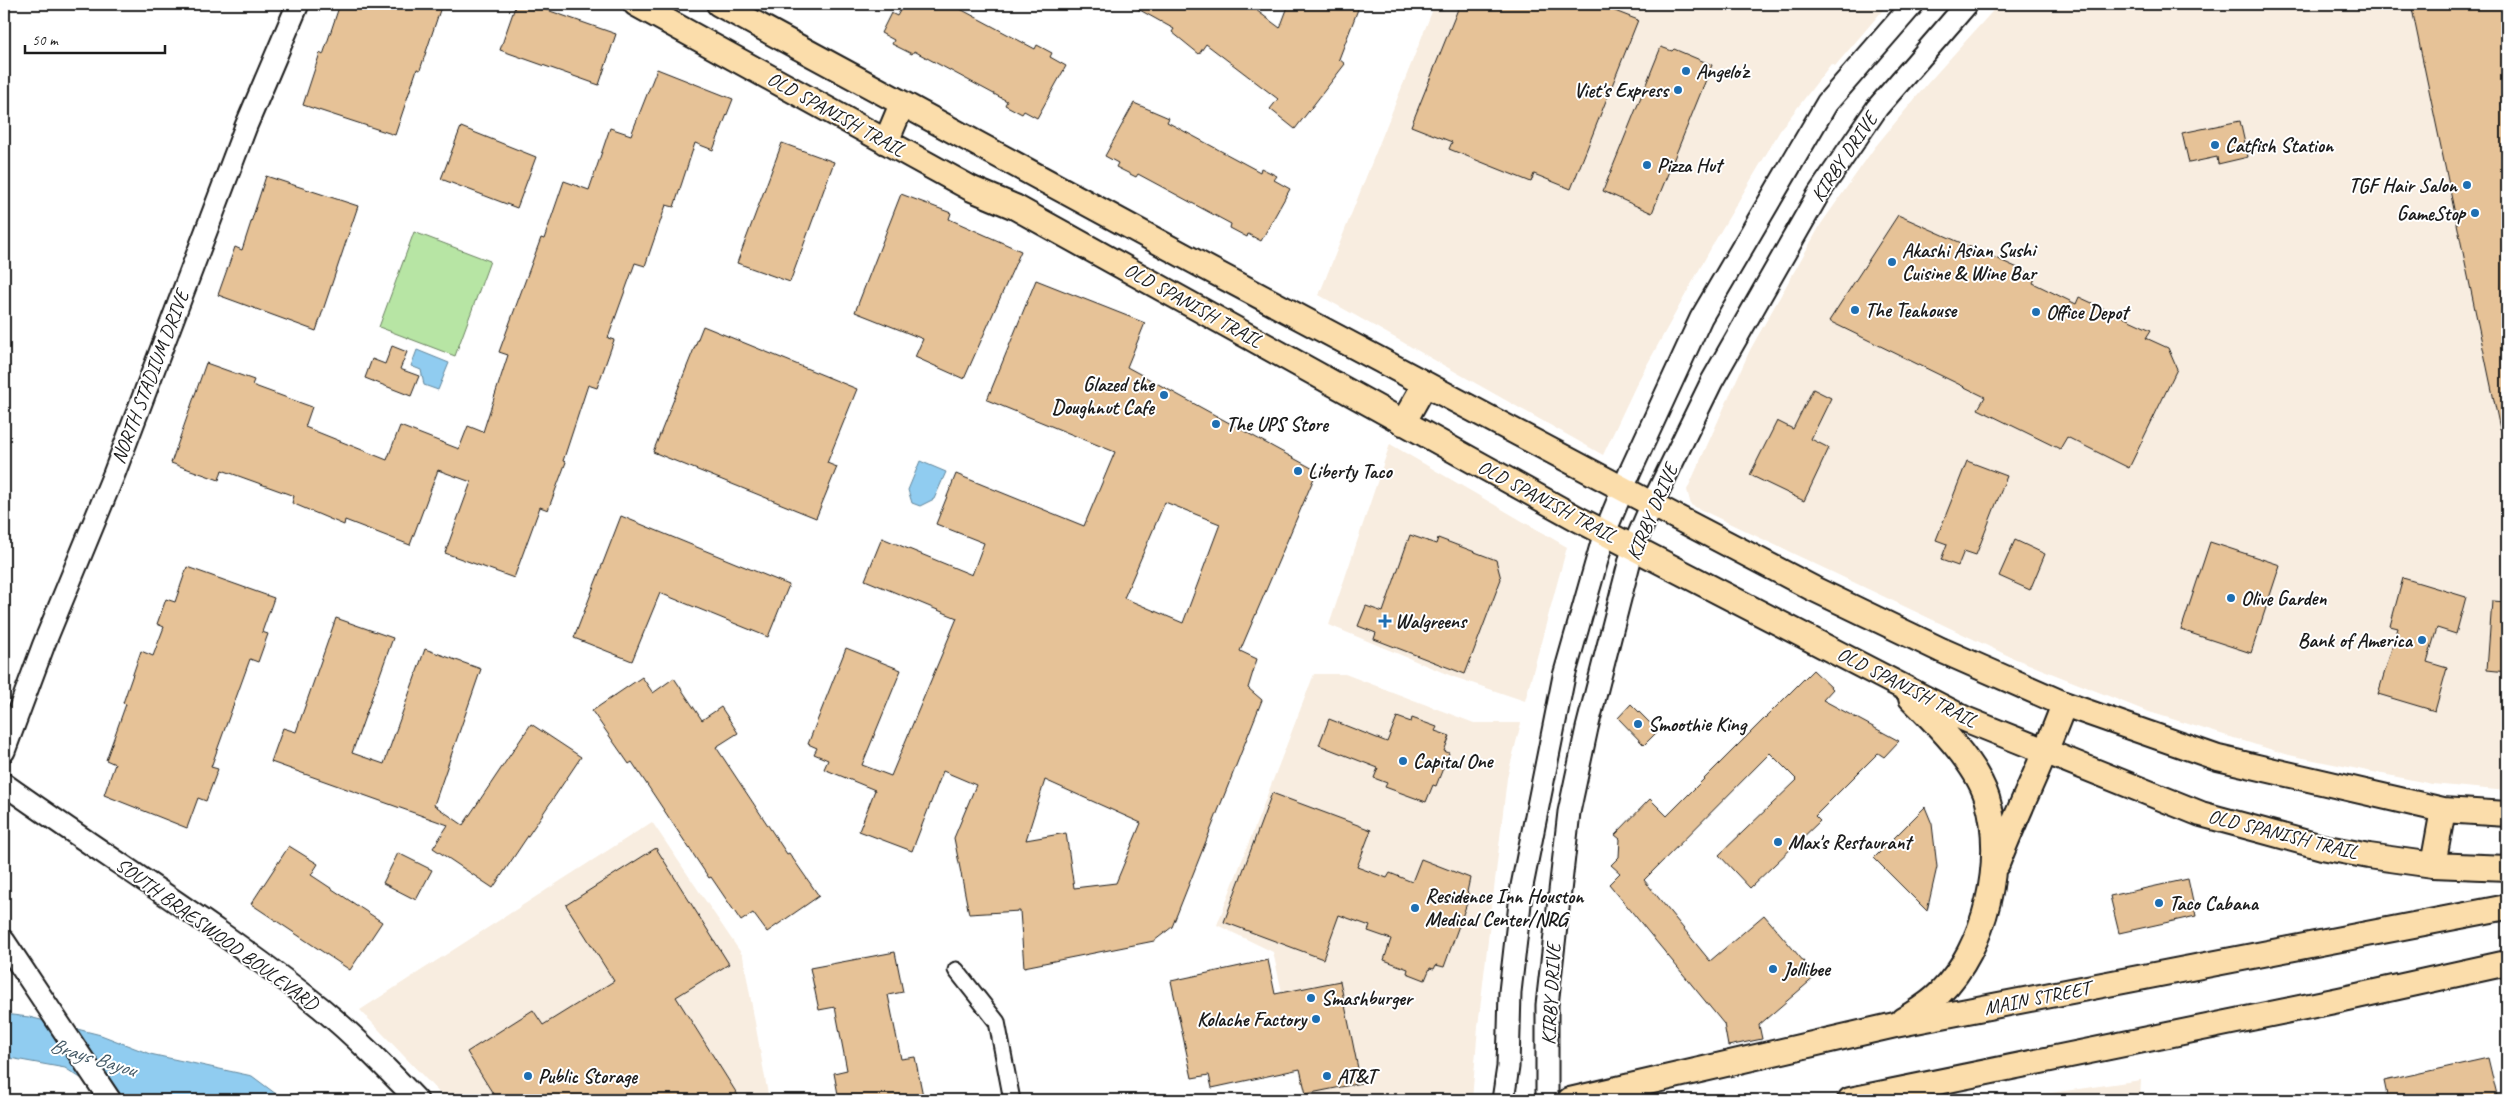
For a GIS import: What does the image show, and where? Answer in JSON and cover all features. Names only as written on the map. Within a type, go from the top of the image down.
[{"type":"main road","name":"NORTH STADIUM DRIVE","points":[[4,752],[44,644],[114,474],[246,126],[298,4]]},
{"type":"main road","name":"OLD SPANISH TRAIL","points":[[636,4],[972,189],[1015,207],[1403,423],[1633,548],[1965,719],[2201,814],[2322,846],[2433,865],[2507,868]]},
{"type":"main road","name":"OLD SPANISH TRAIL","points":[[719,4],[1203,266],[1814,589],[2064,704],[2218,758],[2443,810],[2507,814]]},
{"type":"main road","name":"KIRBY DRIVE","points":[[1503,1100],[1508,1067],[1511,983],[1522,886],[1564,676],[1605,532],[1701,318],[1827,103],[1913,4]]},
{"type":"main road","name":"KIRBY DRIVE","points":[[1547,1100],[1547,1004],[1569,812],[1587,728],[1633,548],[1652,504],[1717,372],[1819,193],[1877,108],[1967,4]]},
{"type":"main road","points":[[886,142],[902,104]]},
{"type":"main road","points":[[1015,207],[1031,172]]},
{"type":"main road","points":[[1187,302],[1203,266]]},
{"type":"main road","points":[[1403,423],[1425,384]]},
{"type":"main road","points":[[1892,680],[1947,734],[1970,767],[1987,797],[1992,831],[1993,873],[1986,912],[1965,963],[1939,994],[1895,1026]]},
{"type":"main road","points":[[1993,873],[2020,806],[2046,753],[2064,704]]},
{"type":"main road","name":"SOUTH BRAESWOOD BOULEVARD","points":[[4,784],[264,964],[322,1009],[380,1062],[417,1100]]},
{"type":"main road","points":[[2433,865],[2443,810]]},
{"type":"main road","points":[[1532,833],[1565,839]]},
{"type":"main road","name":"MAIN STREET","points":[[1570,1100],[1895,1026],[2507,907]]},
{"type":"main road","points":[[8,947],[110,1100]]},
{"type":"main road","points":[[1850,1100],[2330,1002],[2507,963]]},
{"type":"street","points":[[956,970],[997,1022],[1012,1100]]},
{"type":"shaded area","points":[[1435,4],[1888,4],[1835,66],[1831,64],[1781,129],[1716,239],[1637,383],[1603,455],[1319,295]]},
{"type":"shaded area","points":[[1999,4],[2507,4],[2507,791],[2432,784],[2289,755],[2146,711],[2011,657],[1691,505],[1687,490],[1750,350],[1821,224],[1875,147],[1928,83]]},
{"type":"shaded area","points":[[1390,444],[1567,547],[1525,701],[1454,677],[1329,625]]},
{"type":"shaded area","points":[[1314,674],[1345,674],[1474,723],[1521,723],[1507,778],[1478,1026],[1472,1100],[1306,1100],[1273,952],[1217,925]]},
{"type":"shaded area","points":[[652,822],[743,956],[769,1100],[446,1100],[360,1010]]},
{"type":"shaded area","points":[[2141,1080],[2140,1100],[2030,1100],[2037,1099],[2037,1095]]},
{"type":"green space","points":[[414,232],[490,261],[455,356],[379,327]]},
{"type":"water","points":[[417,350],[449,363],[438,390],[424,385],[421,370],[411,366]]},
{"type":"water","points":[[920,461],[946,472],[934,499],[920,506],[912,503],[908,490]]},
{"type":"water","name":"Brays Bayou","points":[[4,1014],[29,1017],[101,1035],[150,1054],[252,1076],[284,1100],[115,1100],[65,1068],[4,1057]]},
{"type":"building","points":[[340,4],[442,4],[420,70],[417,69],[395,135],[303,105],[320,53],[323,55]]},
{"type":"building","points":[[516,4],[530,4],[616,34],[599,85],[500,50]]},
{"type":"building","points":[[904,4],[951,4],[1035,49],[1037,45],[1052,53],[1050,57],[1066,66],[1037,118],[1024,111],[1022,114],[1005,105],[1007,101],[914,51],[912,54],[892,44],[894,40],[881,33],[891,13],[897,16]]},
{"type":"building","points":[[1129,4],[1248,4],[1280,28],[1289,4],[1360,4],[1339,59],[1345,64],[1295,129],[1270,109],[1278,99],[1206,44],[1199,54],[1172,32],[1174,29]]},
{"type":"building","points":[[1460,4],[1597,4],[1638,20],[1571,189],[1534,174],[1531,182],[1449,149],[1452,142],[1411,126]]},
{"type":"building","points":[[2411,4],[2507,4],[2507,429],[2500,429]]},
{"type":"building","points":[[1661,47],[1672,51],[1674,49],[1712,65],[1652,213],[1603,191]]},
{"type":"building","points":[[657,69],[733,99],[713,150],[695,143],[674,207],[666,205],[645,266],[635,263],[608,338],[614,340],[597,388],[588,385],[563,461],[566,462],[548,510],[540,507],[514,578],[445,553],[471,482],[438,470],[410,545],[345,520],[344,525],[292,503],[294,496],[222,470],[219,480],[171,463],[206,363],[254,380],[252,385],[312,407],[305,427],[387,460],[400,426],[459,449],[468,426],[483,432],[508,355],[499,352],[541,238],[544,239],[564,181],[589,190],[610,128],[631,135]]},
{"type":"building","points":[[1134,103],[1169,118],[1167,122],[1260,172],[1261,168],[1277,176],[1274,180],[1290,189],[1261,241],[1248,234],[1247,237],[1230,228],[1231,224],[1138,174],[1136,177],[1116,167],[1118,163],[1105,156]]},
{"type":"building","name":"Catfish Station","points":[[2240,121],[2248,157],[2218,164],[2217,157],[2189,163],[2182,133]]},
{"type":"building","points":[[461,127],[536,157],[517,208],[441,179]]},
{"type":"building","points":[[782,143],[834,162],[790,282],[737,263]]},
{"type":"building","points":[[266,176],[358,206],[316,331],[218,295],[235,247],[242,250]]},
{"type":"building","points":[[901,194],[951,213],[949,219],[1021,251],[964,379],[915,357],[923,339],[855,312]]},
{"type":"building","points":[[1898,215],[2036,276],[2033,283],[2076,304],[2079,297],[2151,330],[2146,338],[2168,348],[2177,369],[2129,468],[2067,437],[2060,449],[1978,409],[1985,397],[1829,321]]},
{"type":"building","points":[[1036,280],[1145,323],[1127,367],[1317,471],[1240,651],[1257,659],[1248,688],[1262,700],[1172,927],[1154,941],[1024,967],[1020,911],[969,914],[954,838],[976,785],[943,771],[912,851],[859,831],[875,790],[824,769],[828,760],[814,754],[817,748],[808,744],[846,648],[901,670],[862,765],[891,776],[957,618],[865,580],[882,538],[972,575],[984,543],[936,524],[956,474],[1084,526],[1115,452],[987,400]],"holes":[[[1165,502],[1220,524],[1183,623],[1124,598]],[[1045,780],[1141,823],[1116,883],[1074,888],[1066,833],[1026,840]]]},
{"type":"building","points":[[703,326],[857,389],[827,463],[837,467],[816,518],[653,452]]},
{"type":"building","points":[[392,346],[407,352],[400,369],[419,376],[411,396],[365,378],[372,359],[385,364]]},
{"type":"building","points":[[1813,389],[1831,398],[1811,439],[1829,448],[1804,501],[1750,475],[1777,421],[1793,429]]},
{"type":"building","points":[[1967,461],[2007,476],[1976,555],[1964,551],[1958,566],[1941,560],[1947,544],[1936,540]]},
{"type":"building","points":[[621,516],[789,585],[768,637],[660,593],[632,661],[574,638]]},
{"type":"building","name":"Walgreens","points":[[1410,535],[1436,544],[1438,538],[1496,560],[1501,579],[1465,674],[1374,639],[1376,633],[1358,626],[1366,606],[1383,612]]},
{"type":"building","points":[[2015,540],[2045,554],[2030,590],[1999,576]]},
{"type":"building","name":"Olive Garden","points":[[2210,542],[2280,565],[2251,653],[2181,630]]},
{"type":"building","points":[[187,567],[274,598],[262,632],[268,634],[258,662],[250,659],[211,767],[218,769],[206,801],[198,798],[187,828],[104,795],[115,764],[106,760],[126,704],[123,703],[141,651],[153,656],[164,627],[157,624],[166,599],[175,602]]},
{"type":"building","name":"Bank of America","points":[[2403,578],[2466,597],[2456,634],[2437,628],[2427,662],[2447,668],[2435,711],[2378,694],[2398,628],[2390,626]]},
{"type":"building","points":[[2492,601],[2507,602],[2507,672],[2487,670]]},
{"type":"building","points":[[336,618],[393,638],[352,753],[384,764],[425,649],[481,669],[434,805],[463,825],[531,724],[581,757],[493,888],[433,848],[448,825],[271,762],[283,728],[296,732]]},
{"type":"building","points":[[1813,670],[1833,689],[1823,700],[1899,741],[1884,757],[1878,753],[1815,816],[1820,821],[1750,888],[1719,855],[1797,780],[1770,753],[1644,880],[1710,961],[1764,915],[1816,976],[1759,1025],[1762,1039],[1728,1046],[1724,1024],[1609,884],[1620,873],[1611,865],[1619,857],[1620,839],[1615,835],[1650,799],[1667,816]]},
{"type":"building","points":[[642,677],[653,693],[674,678],[702,720],[721,707],[738,733],[716,747],[787,854],[789,853],[819,896],[767,932],[753,913],[741,921],[711,877],[709,878],[632,762],[629,764],[592,711]]},
{"type":"building","name":"Smoothie King","points":[[1631,704],[1658,731],[1644,745],[1618,718]]},
{"type":"building","name":"Capital One","points":[[1397,717],[1411,722],[1412,718],[1437,727],[1435,731],[1450,736],[1444,751],[1449,753],[1436,786],[1433,785],[1426,802],[1385,787],[1387,783],[1374,778],[1378,768],[1319,745],[1329,719],[1387,742]]},
{"type":"building","points":[[1272,793],[1371,830],[1357,867],[1387,878],[1390,873],[1412,882],[1421,859],[1470,878],[1467,892],[1470,895],[1444,967],[1436,965],[1434,969],[1430,968],[1425,980],[1407,973],[1408,969],[1384,960],[1391,939],[1368,931],[1370,926],[1339,915],[1323,959],[1224,922]]},
{"type":"building","points":[[1925,807],[1932,824],[1937,867],[1927,911],[1874,858]]},
{"type":"building","points":[[289,846],[318,864],[311,875],[382,922],[350,970],[251,904]]},
{"type":"building","points":[[656,848],[729,964],[676,997],[741,1100],[497,1100],[467,1052],[533,1010],[543,1025],[614,981],[566,905]]},
{"type":"building","points":[[398,853],[432,870],[416,900],[383,883]]},
{"type":"building","points":[[2188,879],[2196,916],[2119,933],[2110,896]]},
{"type":"building","points":[[895,952],[903,992],[888,995],[901,1059],[915,1057],[923,1096],[902,1100],[839,1100],[834,1073],[847,1070],[835,1007],[819,1010],[810,968]]},
{"type":"building","points":[[1268,960],[1275,994],[1340,981],[1361,1083],[1306,1094],[1300,1069],[1212,1088],[1209,1075],[1192,1078],[1171,981]]},
{"type":"building","points":[[2488,1058],[2498,1100],[2388,1100],[2384,1081]]},
{"type":"place","name":"Angelo'z","points":[[1686,71]]},
{"type":"place","name":"Viet's Express","points":[[1678,90]]},
{"type":"place","name":"Catfish Station","points":[[2215,145]]},
{"type":"place","name":"Pizza Hut","points":[[1647,165]]},
{"type":"place","name":"TGF Hair Salon","points":[[2467,185]]},
{"type":"place","name":"GameStop","points":[[2475,213]]},
{"type":"place","name":"Akashi Asian Sushi Cuisine & Wine Bar","points":[[1892,262]]},
{"type":"place","name":"The Teahouse","points":[[1855,310]]},
{"type":"place","name":"Office Depot","points":[[2036,312]]},
{"type":"place","name":"Glazed the Doughnut Cafe","points":[[1164,395]]},
{"type":"place","name":"The UPS Store","points":[[1216,424]]},
{"type":"place","name":"Liberty Taco","points":[[1298,471]]},
{"type":"place","name":"Olive Garden","points":[[2231,598]]},
{"type":"place","name":"Walgreens","points":[[1385,621]]},
{"type":"place","name":"Bank of America","points":[[2422,640]]},
{"type":"place","name":"Smoothie King","points":[[1638,724]]},
{"type":"place","name":"Capital One","points":[[1403,761]]},
{"type":"place","name":"Max's Restaurant","points":[[1778,842]]},
{"type":"place","name":"Taco Cabana","points":[[2159,903]]},
{"type":"place","name":"Residence Inn Houston Medical Center/NRG","points":[[1415,908]]},
{"type":"place","name":"Jollibee","points":[[1773,969]]},
{"type":"place","name":"Smashburger","points":[[1311,998]]},
{"type":"place","name":"Kolache Factory","points":[[1316,1019]]},
{"type":"place","name":"Public Storage","points":[[528,1076]]},
{"type":"place","name":"AT&T","points":[[1327,1076]]}]
